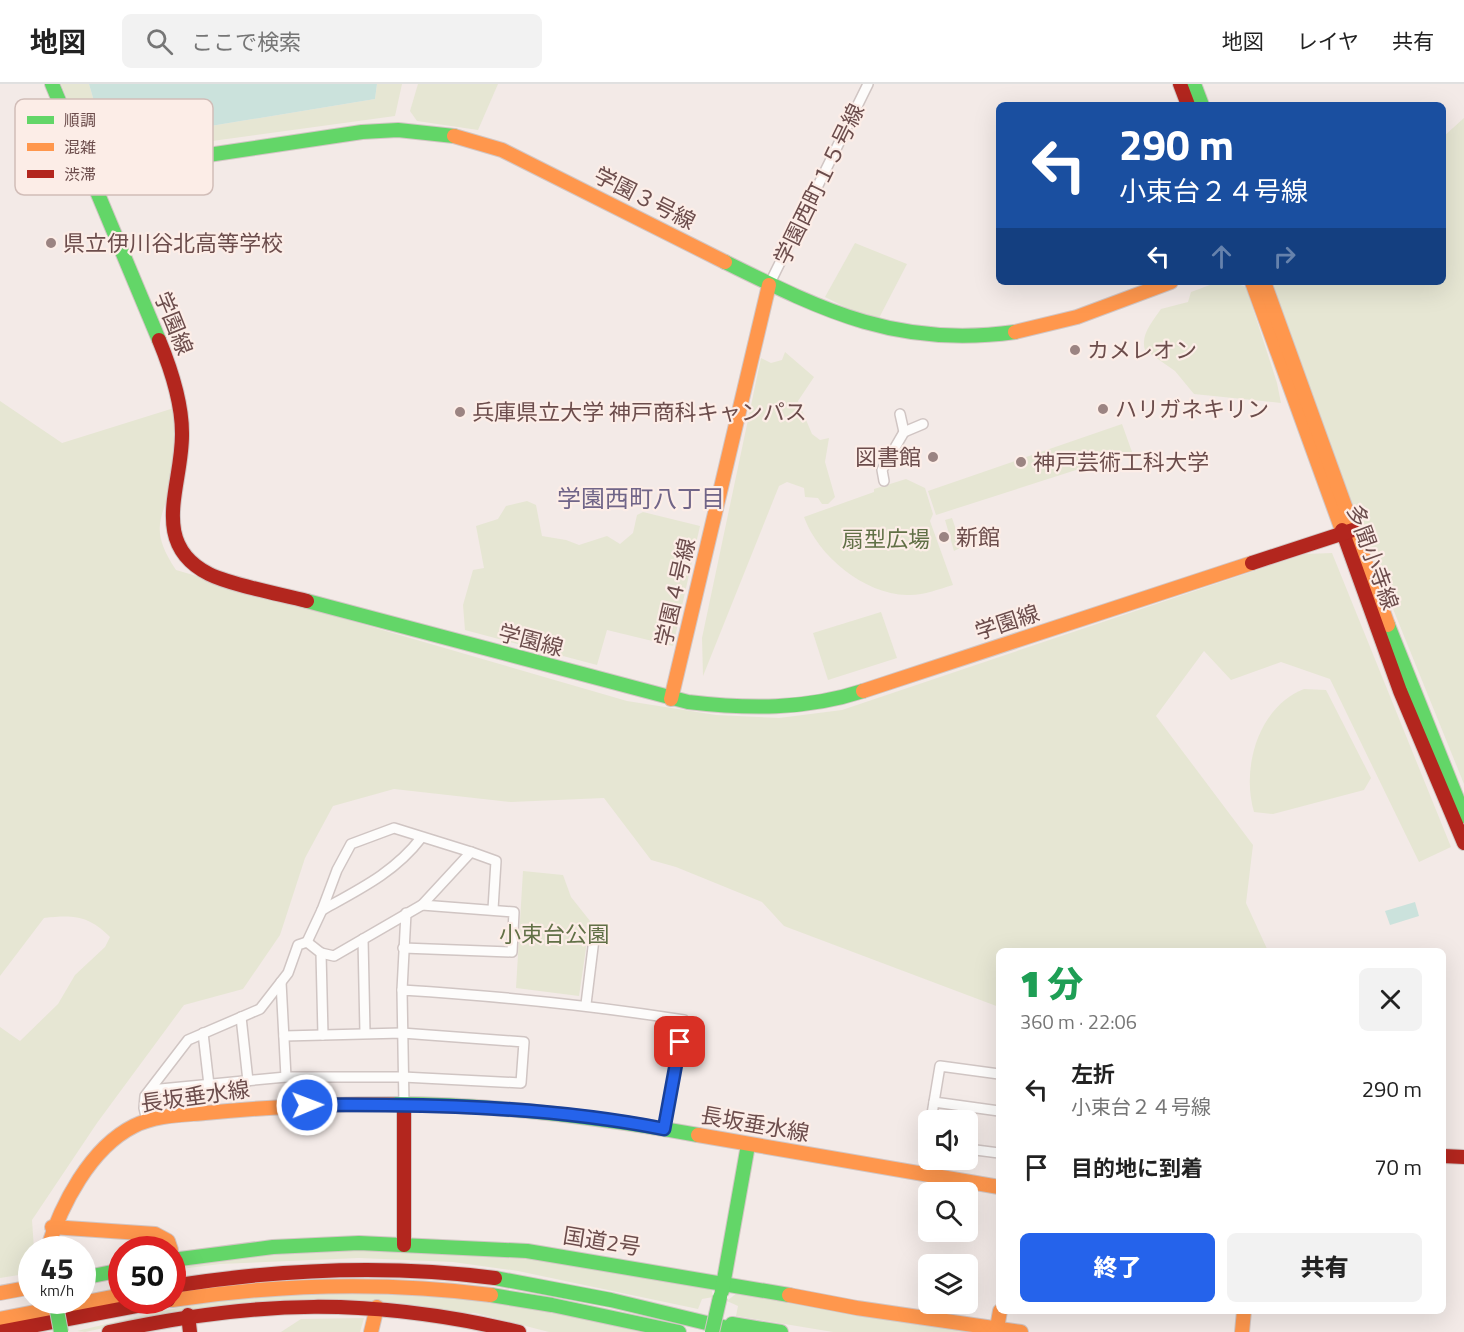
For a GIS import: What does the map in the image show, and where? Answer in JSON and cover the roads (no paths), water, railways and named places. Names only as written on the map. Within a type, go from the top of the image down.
[{"type":"main road","name":"学園線","points":[[51,84],[57,99]]},
{"type":"main road","points":[[1180,84],[1187,102]]},
{"type":"main road","points":[[1194,84],[1201,102]]},
{"type":"main road","name":"学園３号線","points":[[213,153],[362,132],[410,130],[451,135],[502,150],[769,285],[856,323],[901,334],[957,339],[1000,335],[1048,326],[1163,285]]},
{"type":"main road","name":"学園線","points":[[96,195],[168,362],[176,387],[183,442],[171,516],[172,532],[178,550],[191,566],[210,575],[671,699],[737,708],[798,706],[851,695],[1348,532]]},
{"type":"main road","name":"学園４号線","points":[[671,699],[769,285]]},
{"type":"main road","name":"多聞小寺線","points":[[1253,285],[1348,532],[1464,816]]},
{"type":"main road","name":"多聞小寺線","points":[[1265,285],[1415,729],[1464,843]]},
{"type":"main road","points":[[404,1105],[404,1245]]},
{"type":"main road","name":"長坂垂水線","points":[[50,1236],[52,1227],[98,1153],[117,1136],[147,1121],[289,1106],[404,1105],[525,1109],[626,1121],[748,1145],[996,1186]]},
{"type":"main road","points":[[712,1332],[748,1145]]},
{"type":"main road","points":[[1446,1156],[1464,1157]]},
{"type":"main road","points":[[52,1227],[159,1236]]},
{"type":"main road","name":"国道2号","points":[[186,1258],[273,1247],[359,1243],[442,1245],[537,1252],[723,1282],[857,1308],[1021,1332]]},
{"type":"main road","points":[[186,1278],[350,1268],[477,1276],[557,1289],[744,1332]]},
{"type":"main road","points":[[186,1284],[279,1271]]},
{"type":"main road","points":[[186,1298],[288,1285],[410,1285],[475,1291],[610,1316],[679,1332]]},
{"type":"main road","points":[[0,1293],[18,1290]]},
{"type":"main road","points":[[0,1318],[108,1297]]},
{"type":"main road","points":[[0,1306],[18,1303]]},
{"type":"main road","points":[[109,1332],[188,1315],[285,1304],[326,1303],[434,1314],[519,1332]]},
{"type":"main road","points":[[371,1332],[377,1307]]},
{"type":"main road","points":[[0,1332],[108,1312]]},
{"type":"main road","points":[[58,1314],[61,1332]]},
{"type":"main road","points":[[54,1332],[121,1314]]},
{"type":"main road","points":[[997,1328],[999,1314]]},
{"type":"main road","points":[[1242,1332],[1244,1314]]},
{"type":"main road","points":[[188,1315],[190,1332]]},
{"type":"main road","points":[[610,1316],[668,1332]]},
{"type":"main road","points":[[683,1317],[782,1332]]},
{"type":"street","name":"学園西町１５号線","points":[[769,285],[868,84]]},
{"type":"street","points":[[900,414],[904,432]]},
{"type":"street","points":[[884,482],[882,470],[904,432],[923,424]]},
{"type":"street","points":[[147,1121],[143,1103],[150,1090],[188,1040],[260,1009],[288,973],[298,945],[307,942],[322,910],[336,870],[351,844],[394,828],[496,861],[493,909]]},
{"type":"street","points":[[322,910],[381,877],[405,859],[421,838]]},
{"type":"street","points":[[307,942],[321,953],[334,956],[422,905],[471,852]]},
{"type":"street","points":[[403,948],[512,952],[514,912],[422,905]]},
{"type":"street","points":[[404,1105],[402,990],[406,913]]},
{"type":"street","points":[[586,1004],[594,932]]},
{"type":"street","points":[[363,939],[365,1033]]},
{"type":"street","points":[[321,953],[323,1035]]},
{"type":"street","points":[[281,982],[286,1077]]},
{"type":"street","points":[[402,990],[586,1004],[684,1020],[664,1129]]},
{"type":"street","points":[[241,1017],[248,1081]]},
{"type":"street","points":[[203,1033],[208,1085]]},
{"type":"street","points":[[150,1090],[286,1077],[402,1077],[520,1083],[524,1041],[402,1033],[284,1036]]},
{"type":"street","points":[[933,1110],[940,1066],[996,1074]]},
{"type":"street","points":[[934,1102],[996,1111]]},
{"type":"street","points":[[978,1150],[996,1153]]},
{"type":"water","points":[[89,84],[377,84],[375,99],[213,126],[213,99],[93,99]]},
{"type":"water","points":[[1415,902],[1419,916],[1390,925],[1385,911]]},
{"type":"place","name":"県立伊川谷北高等学校","points":[[51,243]]},
{"type":"place","name":"カメレオン","points":[[1075,350]]},
{"type":"place","name":"ハリガネキリン","points":[[1103,409]]},
{"type":"place","name":"兵庫県立大学 神戸商科キャンパス","points":[[460,412]]},
{"type":"place","name":"図書館","points":[[933,457]]},
{"type":"place","name":"神戸芸術工科大学","points":[[1021,462]]},
{"type":"place","name":"新館","points":[[944,537]]},
{"type":"district","name":"学園西町八丁目","points":[[641,499]]},
{"type":"park label","name":"扇型広場","points":[[886,539]]},
{"type":"park label","name":"小束台公園","points":[[554,934]]}]
